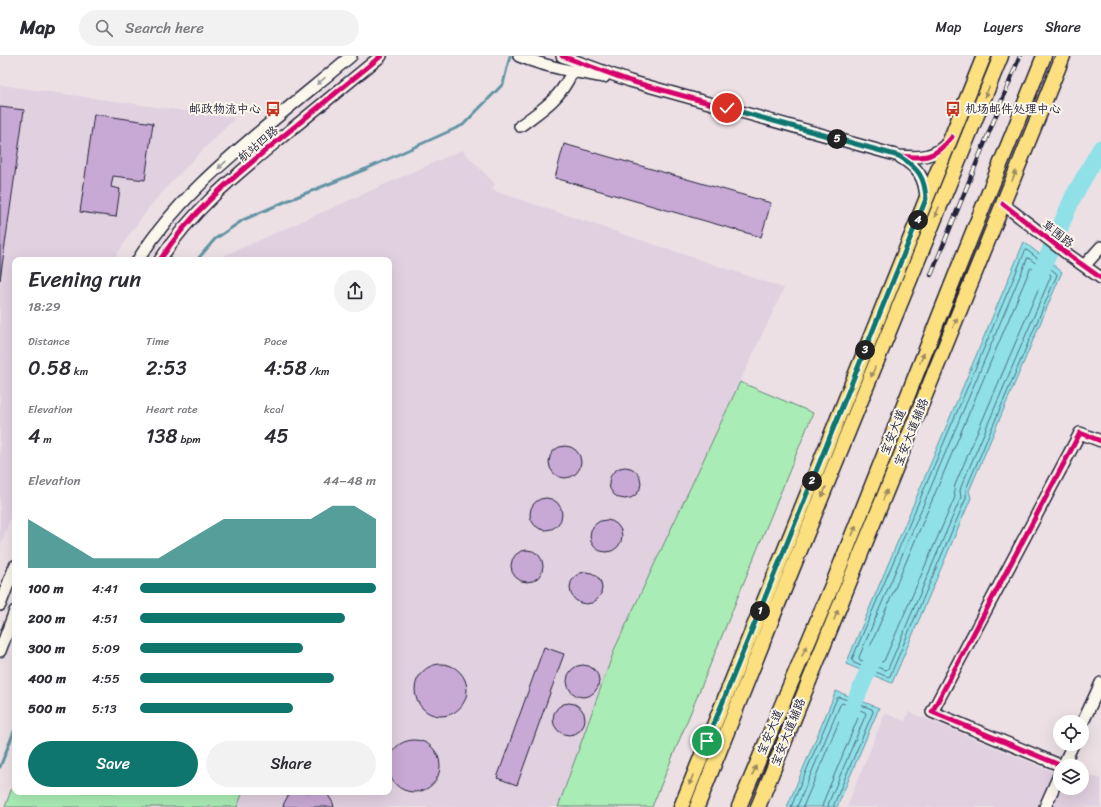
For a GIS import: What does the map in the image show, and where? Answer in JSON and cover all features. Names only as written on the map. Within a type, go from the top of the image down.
[{"type":"main road","points":[[681,807],[984,56]]},
{"type":"main road","points":[[697,807],[772,619],[1002,56]]},
{"type":"main road","name":"宝安大道","points":[[739,807],[836,576],[1044,56]]},
{"type":"main road","name":"宝安大道辅路","points":[[758,807],[1063,56]]},
{"type":"main road","points":[[890,438],[948,340]]},
{"type":"main road","points":[[772,619],[779,562]]},
{"type":"street","name":"航站四路","points":[[140,257],[156,234],[196,188],[252,138],[351,56]]},
{"type":"street","name":"航站四路","points":[[162,257],[198,212],[224,187],[256,158],[381,56]]},
{"type":"street","points":[[519,56],[547,66],[572,72],[630,81]]},
{"type":"street","points":[[562,56],[630,81],[899,156],[917,157],[930,155],[944,147],[952,137]]},
{"type":"street","points":[[520,126],[546,107],[555,98],[568,81],[572,72]]},
{"type":"street","points":[[899,156],[916,169],[925,185],[926,199]]},
{"type":"street","name":"草围路","points":[[1003,204],[1101,278]]},
{"type":"street","points":[[1084,266],[1101,247]]},
{"type":"street","points":[[1053,762],[932,712],[1080,433],[1101,441]]},
{"type":"street","points":[[0,605],[12,574]]},
{"type":"street","points":[[0,651],[12,619]]},
{"type":"street","points":[[1086,715],[1101,683]]},
{"type":"street","points":[[1045,807],[1053,789]]},
{"type":"shaded area","points":[[0,85],[235,118],[176,177],[151,205],[129,235],[116,257],[12,257],[12,513],[0,546]]},
{"type":"shaded area","points":[[462,150],[495,184],[492,190],[784,288],[615,648],[558,807],[237,807],[242,795],[392,795],[392,257],[221,257]]},
{"type":"shaded area","points":[[909,712],[1053,771],[1053,795],[1089,795],[1089,775],[1101,779],[1101,807],[847,807],[885,713],[905,721]]},
{"type":"green space","points":[[740,382],[813,413],[652,807],[558,807],[615,648]]},
{"type":"green space","points":[[12,787],[12,795],[242,795],[237,807],[5,807]]},
{"type":"water","points":[[1024,242],[1062,272],[969,491],[971,498],[892,683],[846,664]]},
{"type":"water","points":[[836,691],[879,708],[837,807],[787,807]]},
{"type":"building","points":[[0,107],[24,110],[0,280]]},
{"type":"building","points":[[94,114],[153,123],[145,180],[113,176],[111,187],[120,189],[116,217],[80,212]]},
{"type":"building","points":[[564,144],[771,203],[761,237],[555,178]]},
{"type":"building","points":[[562,446],[568,446],[578,453],[581,462],[580,468],[574,475],[568,478],[562,478],[552,471],[549,465],[549,459],[556,449]]},
{"type":"building","points":[[622,467],[628,467],[638,474],[641,483],[640,489],[634,496],[628,499],[622,499],[612,492],[609,486],[609,480],[616,470]]},
{"type":"building","points":[[543,498],[549,498],[559,505],[562,514],[561,520],[555,527],[549,530],[543,530],[533,523],[530,517],[530,511],[537,501]]},
{"type":"building","points":[[603,520],[609,520],[619,527],[622,536],[621,542],[615,549],[609,552],[603,552],[593,545],[590,539],[590,533],[597,523]]},
{"type":"building","points":[[524,550],[530,550],[540,557],[543,566],[542,572],[536,579],[530,582],[524,582],[514,575],[511,569],[511,563],[518,553]]},
{"type":"building","points":[[583,572],[589,572],[599,579],[602,588],[601,594],[595,601],[589,604],[583,604],[573,597],[570,591],[570,585],[577,575]]},
{"type":"building","points":[[544,647],[564,654],[517,785],[497,778]]},
{"type":"building","points":[[436,664],[446,664],[455,668],[463,676],[467,685],[467,695],[463,704],[455,712],[446,716],[436,716],[427,712],[419,704],[415,695],[415,685],[419,676],[427,668]]},
{"type":"building","points":[[580,665],[586,665],[596,672],[599,681],[598,687],[592,694],[586,697],[580,697],[570,690],[567,684],[567,678],[574,668]]},
{"type":"building","points":[[566,703],[572,703],[582,710],[585,719],[584,725],[578,732],[572,735],[566,735],[556,728],[553,722],[553,716],[560,706]]},
{"type":"building","points":[[414,740],[428,744],[436,752],[440,766],[436,780],[424,790],[414,792],[404,790],[392,780],[392,752],[404,742]]},
{"type":"building","points":[[328,795],[334,807],[283,807],[288,796]]},
{"type":"waterway","points":[[200,257],[215,239],[243,220],[366,169],[463,125],[503,84],[510,56]]},
{"type":"waterway","points":[[1037,281],[1073,197],[1101,148]]},
{"type":"waterway","points":[[847,720],[876,652]]},
{"type":"waterway","points":[[0,767],[12,737]]},
{"type":"railway","points":[[931,275],[1020,56]]},
{"type":"cycle path","points":[[162,257],[172,242],[200,209],[232,179],[381,56]]},
{"type":"cycle path","points":[[562,56],[630,81],[899,156],[929,156],[940,149],[952,137]]},
{"type":"cycle path","points":[[1003,204],[1101,278]]},
{"type":"cycle path","points":[[1053,762],[932,712],[1080,433],[1101,441]]},
{"type":"place","name":"邮政物流中心","points":[[273,109]]},
{"type":"place","name":"机场邮件处理中心","points":[[953,109]]},
{"type":"route","points":[[707,741],[926,199],[925,185],[916,169],[899,156],[727,108]]}]
